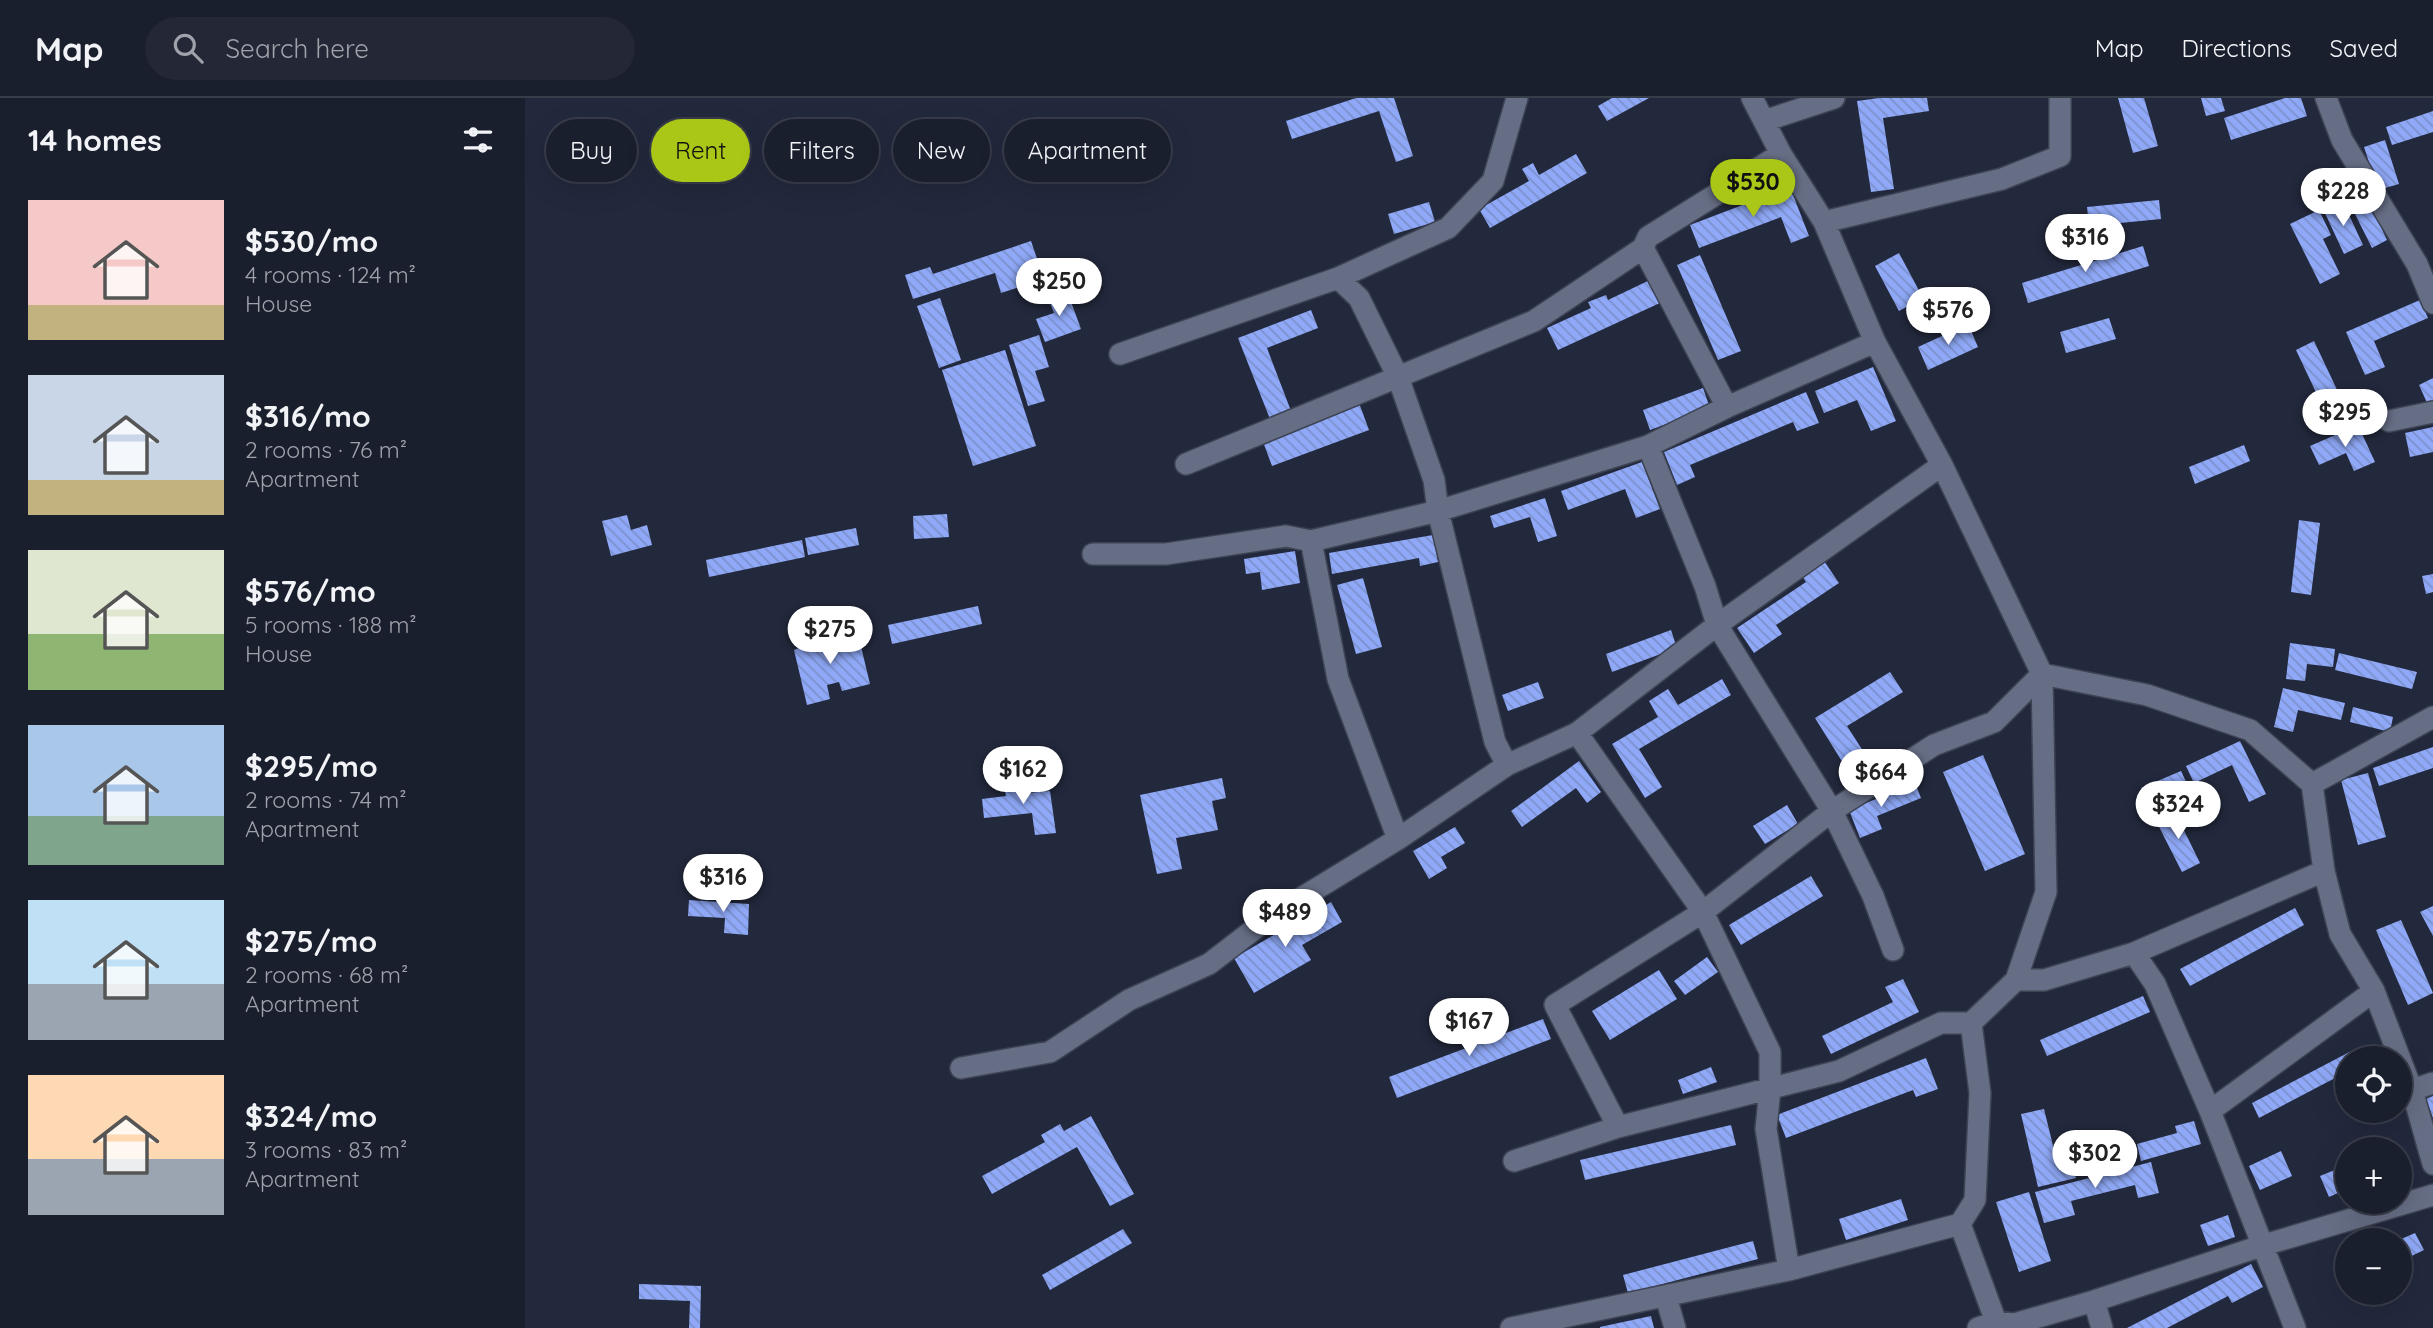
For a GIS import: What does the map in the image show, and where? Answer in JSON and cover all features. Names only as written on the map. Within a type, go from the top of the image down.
[{"type":"street","points":[[1120,354],[1338,278],[1448,228],[1493,181],[1517,98]]},
{"type":"street","points":[[1514,1161],[1618,1127],[1839,1071],[1941,1023],[1971,1023],[2016,980],[2046,892],[2042,674],[1942,465],[1875,342],[1824,222],[1781,154],[1752,98]]},
{"type":"street","points":[[1764,121],[1834,98]]},
{"type":"street","points":[[1824,222],[2002,178],[2060,156],[2060,98]]},
{"type":"street","points":[[2326,98],[2342,140],[2417,264],[2433,303]]},
{"type":"street","points":[[1186,464],[1534,321],[1643,248],[1648,237],[1781,154]]},
{"type":"street","points":[[1643,248],[1727,407]]},
{"type":"street","points":[[1338,278],[1359,298],[1398,377],[1434,480],[1439,511],[1495,742],[1507,765]]},
{"type":"street","points":[[1093,554],[1166,554],[1286,536],[1311,541],[1439,511],[1648,446],[1727,407],[1875,342]]},
{"type":"street","points":[[2389,421],[2433,412]]},
{"type":"street","points":[[1648,446],[1705,586],[1717,625],[1832,811],[1873,896],[1893,950]]},
{"type":"street","points":[[961,1068],[1050,1052],[1129,1000],[1209,964],[1270,916],[1398,839],[1507,765],[1577,733],[1717,625],[1942,465]]},
{"type":"street","points":[[1311,541],[1338,679],[1398,839]]},
{"type":"street","points":[[2042,674],[2147,695],[2250,730],[2312,784],[2324,871],[2340,934],[2374,991],[2395,1046]]},
{"type":"street","points":[[1618,1127],[1555,1005],[1703,912],[1832,811],[1934,745],[1994,722],[2042,674]]},
{"type":"street","points":[[2312,784],[2433,717]]},
{"type":"street","points":[[1577,733],[1703,912],[1770,1052],[1766,1129],[1789,1270]]},
{"type":"street","points":[[2016,980],[2043,980],[2134,953],[2324,871]]},
{"type":"street","points":[[2134,953],[2155,984],[2210,1111],[2295,1328]]},
{"type":"street","points":[[2210,1111],[2374,991]]},
{"type":"street","points":[[1511,1328],[1789,1270],[1959,1224],[1975,1200],[1980,1093],[1971,1023]]},
{"type":"street","points":[[2412,1090],[2433,1083]]},
{"type":"street","points":[[2412,1093],[2433,1164]]},
{"type":"street","points":[[1959,1224],[1987,1325],[2014,1324],[2433,1195]]},
{"type":"street","points":[[1666,1297],[1675,1328]]},
{"type":"street","points":[[2094,1301],[2102,1328]]},
{"type":"building","points":[[1356,98],[1394,98],[1413,156],[1396,162],[1379,111],[1292,139],[1286,121]]},
{"type":"building","points":[[1612,98],[1649,98],[1607,121],[1598,106]]},
{"type":"building","points":[[1927,98],[1929,111],[1883,118],[1894,189],[1871,192],[1857,101]]},
{"type":"building","points":[[2118,98],[2144,98],[2158,146],[2133,153]]},
{"type":"building","points":[[2201,98],[2221,98],[2225,111],[2206,116]]},
{"type":"building","points":[[2285,98],[2301,98],[2307,116],[2231,140],[2224,118]]},
{"type":"building","points":[[2433,111],[2433,132],[2392,145],[2386,127]]},
{"type":"building","points":[[2385,140],[2399,184],[2378,190],[2364,147]]},
{"type":"building","points":[[1576,154],[1587,173],[1490,228],[1479,209],[1529,181],[1522,169],[1533,163],[1539,175]]},
{"type":"building","points":[[1790,187],[1809,236],[1791,243],[1781,217],[1699,248],[1690,225]]},
{"type":"building","points":[[2364,192],[2387,240],[2372,248],[2348,200]]},
{"type":"building","points":[[2159,200],[2161,219],[2089,226],[2087,207]]},
{"type":"building","points":[[1429,202],[1435,222],[1394,234],[1388,214]]},
{"type":"building","points":[[2343,202],[2363,245],[2344,254],[2324,211]]},
{"type":"building","points":[[2319,210],[2331,235],[2323,239],[2340,274],[2320,284],[2290,224]]},
{"type":"building","points":[[1031,241],[1044,279],[1001,293],[995,273],[913,299],[905,275],[930,267],[933,274]]},
{"type":"building","points":[[2143,246],[2149,266],[2028,303],[2022,283]]},
{"type":"building","points":[[1899,253],[1923,298],[1899,311],[1875,266]]},
{"type":"building","points":[[1700,255],[1741,351],[1718,360],[1677,265]]},
{"type":"building","points":[[1652,279],[1662,302],[1558,350],[1547,328],[1591,308],[1588,302],[1606,295],[1608,300]]},
{"type":"building","points":[[1067,291],[1081,329],[1045,342],[1036,319],[1054,313],[1048,298]]},
{"type":"building","points":[[940,298],[961,360],[939,368],[917,306]]},
{"type":"building","points":[[2420,300],[2428,318],[2374,341],[2385,367],[2365,375],[2346,332]]},
{"type":"building","points":[[1311,310],[1318,328],[1267,348],[1291,411],[1270,419],[1238,338]]},
{"type":"building","points":[[2109,318],[2116,339],[2066,353],[2060,332]]},
{"type":"building","points":[[1968,324],[1978,347],[1928,370],[1918,347]]},
{"type":"building","points":[[1039,335],[1049,367],[1035,371],[1045,401],[1028,406],[1009,345]]},
{"type":"building","points":[[2314,341],[2348,413],[2330,422],[2296,350]]},
{"type":"building","points":[[1005,350],[1036,446],[973,466],[942,370]]},
{"type":"building","points":[[1873,367],[1896,421],[1871,431],[1857,400],[1824,413],[1815,391]]},
{"type":"building","points":[[2433,378],[2433,402],[2428,405],[2419,385]]},
{"type":"building","points":[[1703,388],[1710,408],[1650,430],[1643,410]]},
{"type":"building","points":[[1806,392],[1819,423],[1797,431],[1793,422],[1690,465],[1695,477],[1677,485],[1664,452]]},
{"type":"building","points":[[2376,395],[2385,412],[2361,425],[2352,407]]},
{"type":"building","points":[[1359,403],[1369,430],[1272,466],[1262,439]]},
{"type":"building","points":[[2358,425],[2375,462],[2354,471],[2346,453],[2319,465],[2310,446]]},
{"type":"building","points":[[2433,427],[2433,452],[2410,457],[2405,433]]},
{"type":"building","points":[[2244,445],[2250,461],[2195,484],[2189,467]]},
{"type":"building","points":[[1642,462],[1660,509],[1636,518],[1625,489],[1568,510],[1561,491]]},
{"type":"building","points":[[1545,498],[1557,536],[1538,542],[1530,517],[1494,528],[1490,516]]},
{"type":"building","points":[[947,514],[949,537],[914,539],[913,516]]},
{"type":"building","points":[[627,515],[631,530],[647,525],[652,545],[611,556],[602,521]]},
{"type":"building","points":[[2299,520],[2320,523],[2311,595],[2291,592]]},
{"type":"building","points":[[856,528],[859,545],[808,555],[805,538]]},
{"type":"building","points":[[1433,535],[1438,562],[1420,566],[1419,558],[1332,574],[1329,553]]},
{"type":"building","points":[[802,540],[805,557],[709,577],[706,560]]},
{"type":"building","points":[[1295,551],[1300,583],[1262,590],[1260,572],[1246,574],[1244,559]]},
{"type":"building","points":[[1822,558],[1839,583],[1776,625],[1782,634],[1754,653],[1737,628],[1806,582],[1800,573]]},
{"type":"building","points":[[2433,574],[2433,592],[2426,594],[2422,576]]},
{"type":"building","points":[[1363,578],[1382,647],[1356,654],[1337,585]]},
{"type":"building","points":[[978,606],[982,624],[892,644],[888,625]]},
{"type":"building","points":[[1671,630],[1677,648],[1612,672],[1606,654]]},
{"type":"building","points":[[814,633],[817,644],[858,634],[870,684],[842,691],[839,682],[827,685],[830,699],[807,705],[794,650],[799,648],[797,638]]},
{"type":"building","points":[[2290,643],[2335,649],[2333,667],[2307,664],[2305,681],[2286,679]]},
{"type":"building","points":[[2339,653],[2417,672],[2412,689],[2335,670]]},
{"type":"building","points":[[1890,672],[1903,692],[1847,726],[1863,751],[1843,763],[1815,718]]},
{"type":"building","points":[[1722,679],[1731,695],[1639,749],[1662,787],[1645,798],[1612,744],[1658,717],[1649,701],[1668,689],[1678,705]]},
{"type":"building","points":[[1538,682],[1544,698],[1508,711],[1502,695]]},
{"type":"building","points":[[2283,688],[2345,703],[2341,720],[2298,710],[2293,732],[2274,727]]},
{"type":"building","points":[[2353,707],[2393,717],[2390,732],[2350,722]]},
{"type":"building","points":[[2240,741],[2266,794],[2249,802],[2232,765],[2194,783],[2186,766]]},
{"type":"building","points":[[2433,747],[2433,768],[2379,786],[2373,768]]},
{"type":"building","points":[[1983,755],[2025,854],[1985,871],[1943,772]]},
{"type":"building","points":[[1579,761],[1601,792],[1587,803],[1576,788],[1522,827],[1511,811]]},
{"type":"building","points":[[2181,771],[2188,786],[2148,803],[2141,788]]},
{"type":"building","points":[[2368,773],[2386,837],[2358,845],[2341,780]]},
{"type":"building","points":[[1025,778],[1027,793],[1050,791],[1056,833],[1035,835],[1032,813],[984,818],[982,799],[1006,796],[1003,781]]},
{"type":"building","points":[[1222,778],[1226,798],[1212,801],[1218,830],[1176,838],[1182,869],[1157,874],[1140,795]]},
{"type":"building","points":[[1915,783],[1921,798],[1877,816],[1882,829],[1860,838],[1849,810]]},
{"type":"building","points":[[1787,805],[1798,824],[1765,844],[1753,826]]},
{"type":"building","points":[[2174,810],[2200,863],[2182,872],[2155,819]]},
{"type":"building","points":[[1455,827],[1465,843],[1441,857],[1447,868],[1429,879],[1413,851]]},
{"type":"building","points":[[1811,876],[1823,896],[1741,945],[1729,925]]},
{"type":"building","points":[[689,900],[749,904],[748,935],[724,933],[725,918],[688,916]]},
{"type":"building","points":[[1331,902],[1342,922],[1302,945],[1311,960],[1254,993],[1234,958]]},
{"type":"building","points":[[2433,906],[2433,936],[2420,912]]},
{"type":"building","points":[[2295,908],[2304,925],[2190,986],[2180,969]]},
{"type":"building","points":[[2401,920],[2433,993],[2408,1005],[2376,930]]},
{"type":"building","points":[[1707,957],[1718,972],[1685,995],[1674,981]]},
{"type":"building","points":[[1659,970],[1677,999],[1610,1040],[1592,1011]]},
{"type":"building","points":[[1903,979],[1919,1012],[1831,1054],[1822,1036],[1893,1002],[1885,987]]},
{"type":"building","points":[[2143,996],[2150,1012],[2047,1056],[2040,1040]]},
{"type":"building","points":[[1543,1019],[1551,1039],[1397,1098],[1389,1077]]},
{"type":"building","points":[[1926,1058],[1938,1089],[1916,1097],[1913,1090],[1786,1138],[1777,1115]]},
{"type":"building","points":[[2335,1060],[2335,1078],[2259,1118],[2252,1103]]},
{"type":"building","points":[[1711,1067],[1717,1082],[1683,1094],[1678,1080]]},
{"type":"building","points":[[2433,1096],[2433,1118],[2426,1099]]},
{"type":"building","points":[[2044,1109],[2057,1162],[2071,1159],[2076,1178],[2038,1187],[2021,1114]]},
{"type":"building","points":[[1091,1116],[1134,1194],[1110,1206],[1077,1147],[992,1194],[982,1176],[1045,1142],[1041,1135],[1060,1124],[1064,1131]]},
{"type":"building","points":[[2194,1121],[2201,1144],[2141,1161],[2137,1144],[2177,1133],[2175,1126]]},
{"type":"building","points":[[1731,1125],[1736,1145],[1585,1180],[1580,1160]]},
{"type":"building","points":[[2281,1151],[2292,1176],[2260,1190],[2249,1166]]},
{"type":"building","points":[[2151,1162],[2159,1193],[2138,1198],[2135,1185],[2071,1201],[2075,1215],[2044,1223],[2035,1192]]},
{"type":"building","points":[[2335,1170],[2335,1194],[2329,1197],[2320,1176]]},
{"type":"building","points":[[2029,1192],[2051,1261],[2019,1272],[1996,1202]]},
{"type":"building","points":[[1901,1199],[1908,1220],[1846,1240],[1839,1219]]},
{"type":"building","points":[[2228,1215],[2235,1237],[2208,1246],[2200,1225]]},
{"type":"building","points":[[1123,1229],[1132,1243],[1050,1290],[1042,1275]]},
{"type":"building","points":[[2415,1233],[2424,1250],[2412,1256],[2412,1234]]},
{"type":"building","points":[[1753,1241],[1758,1259],[1628,1293],[1623,1275]]},
{"type":"building","points":[[2251,1264],[2263,1287],[2232,1303],[2228,1296],[2167,1328],[2127,1328]]},
{"type":"building","points":[[639,1284],[701,1286],[700,1328],[689,1328],[690,1301],[639,1299]]},
{"type":"building","points":[[1651,1316],[1654,1328],[1600,1328],[1600,1327]]}]
